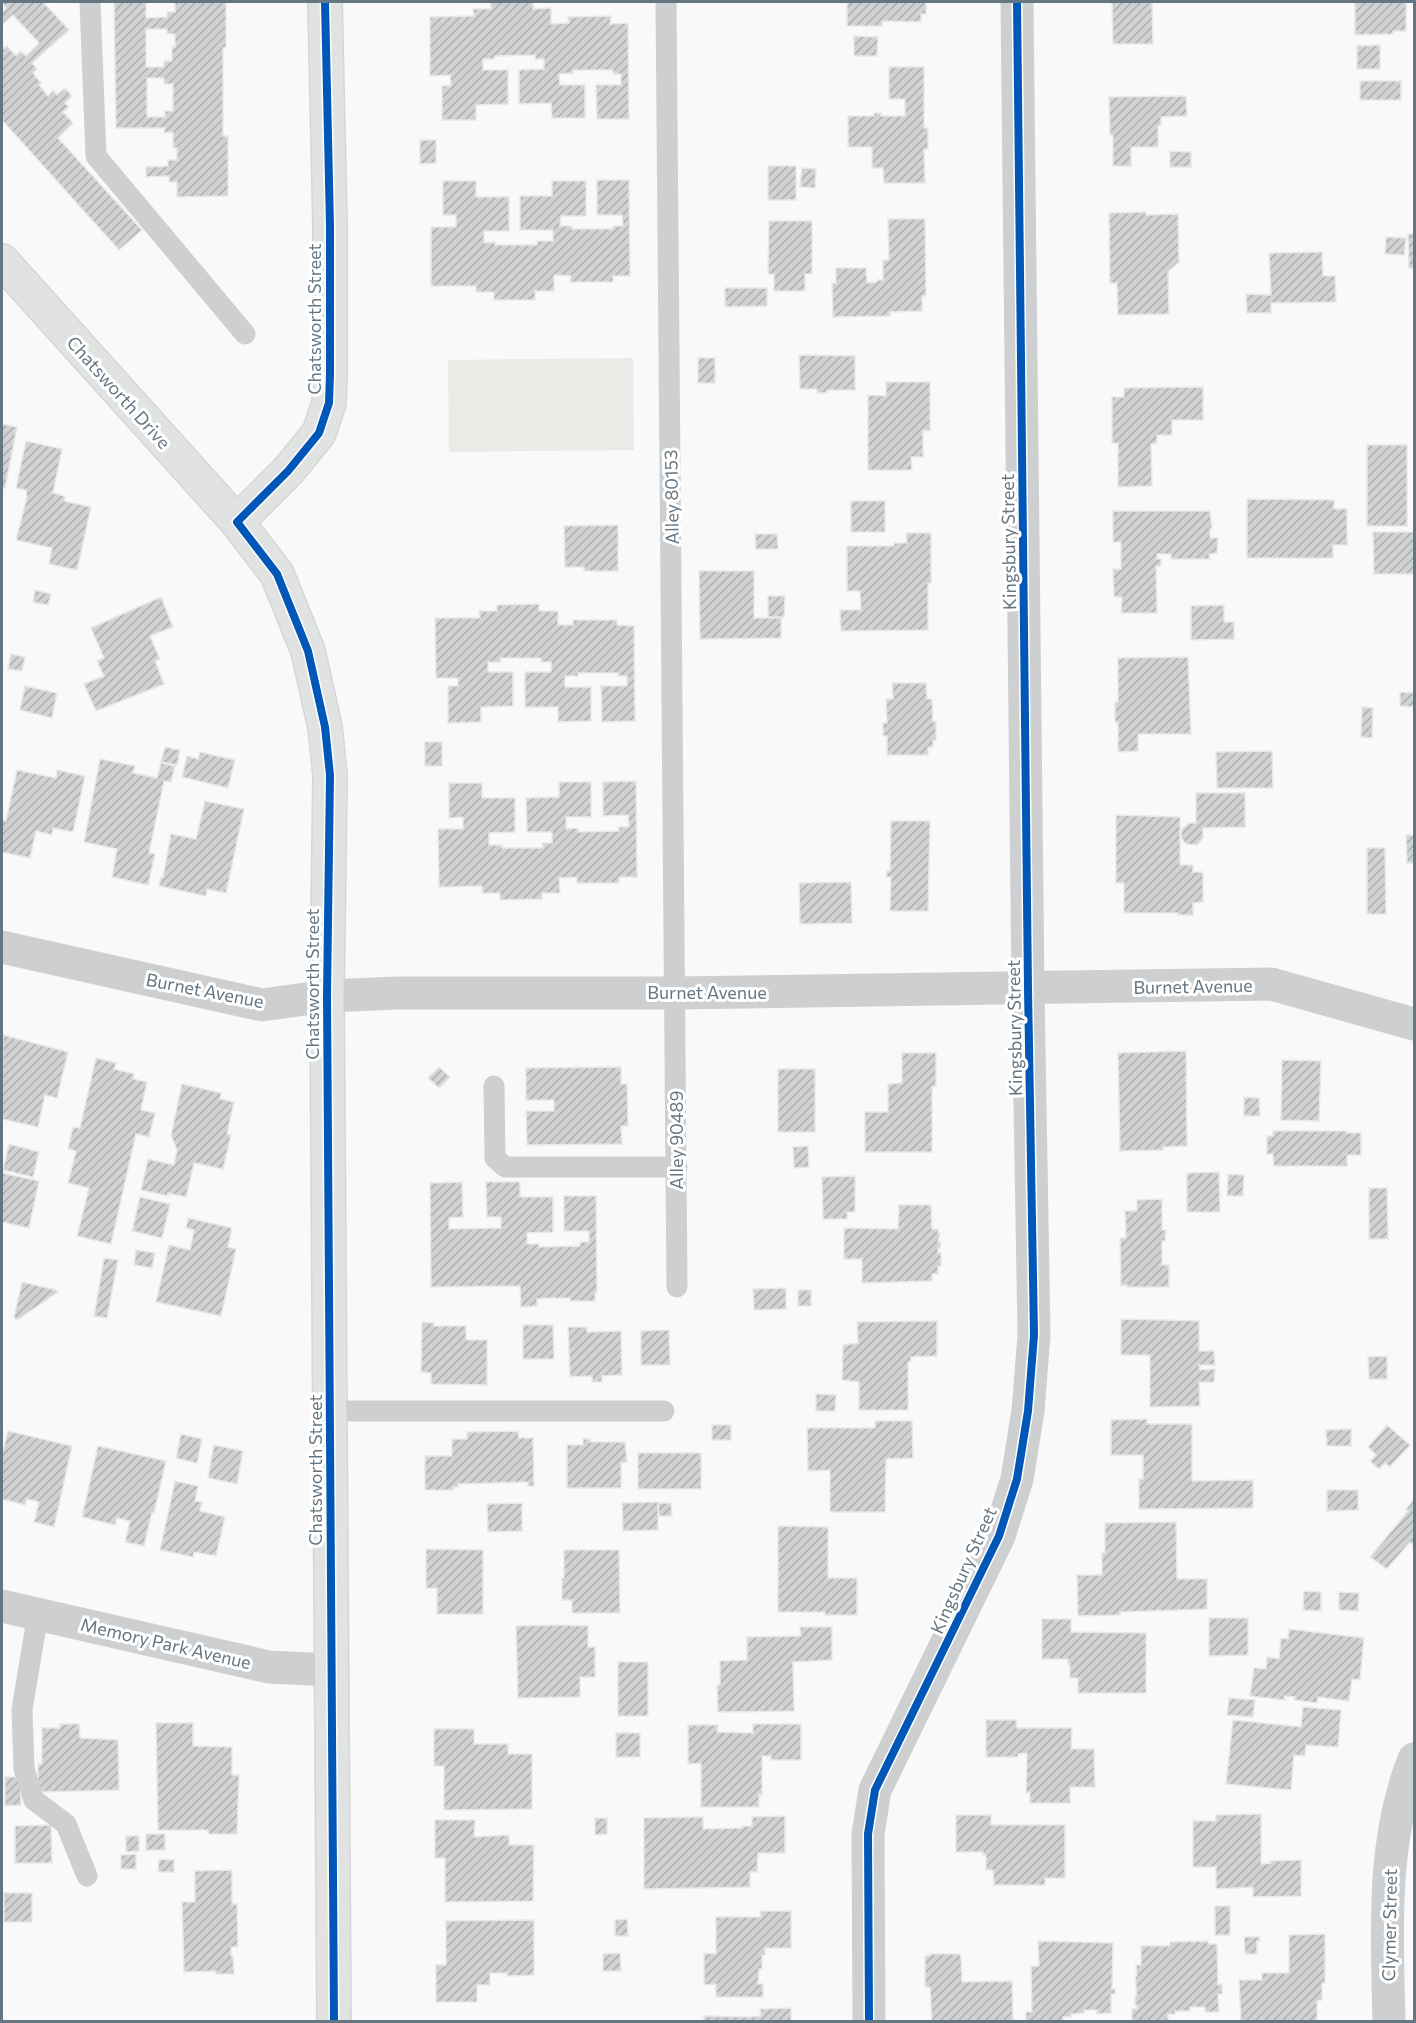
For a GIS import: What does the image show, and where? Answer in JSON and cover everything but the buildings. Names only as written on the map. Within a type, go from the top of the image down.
[{"type":"main road","name":"Chatsworth Street","points":[[325,2],[330,226],[329,403],[319,433],[288,471],[237,522],[277,574],[308,651],[325,727],[330,775],[327,996],[334,2022]]},
{"type":"main road","name":"Chatsworth Drive","points":[[2,261],[237,522]]},
{"type":"street","name":"Kingsbury Street","points":[[868,2022],[868,1834],[875,1790],[999,1536],[1017,1479],[1028,1411],[1034,1335],[1017,2]]},
{"type":"street","name":"Burnet Avenue","points":[[2,947],[262,1005],[327,996],[403,993],[675,993],[1271,984],[1414,1024]]},
{"type":"street","name":"Memory Park Avenue","points":[[2,1606],[269,1667],[331,1670]]},
{"type":"street","name":"Clymer Street","points":[[1389,2022],[1387,1893],[1394,1829],[1414,1760]]},
{"type":"lane","points":[[90,2],[96,156],[245,334]]},
{"type":"lane","name":"Alley 80153","points":[[666,2],[675,993]]},
{"type":"lane","name":"Alley 90489","points":[[675,993],[677,1287]]},
{"type":"lane","points":[[494,1086],[495,1158],[505,1167],[677,1167]]},
{"type":"lane","points":[[329,1411],[664,1412]]},
{"type":"lane","points":[[38,1614],[22,1709],[24,1769],[34,1800],[66,1824],[87,1876]]},
{"type":"shaded area","points":[[633,358],[634,450],[449,452],[448,360]]},
{"type":"cycle path","points":[[325,2],[330,226],[329,403],[319,433],[288,471],[237,522],[277,574],[308,651],[325,727],[330,775],[327,996],[334,2022]]},
{"type":"cycle path","points":[[869,2022],[868,1834],[875,1790],[999,1536],[1017,1479],[1028,1411],[1034,1335],[1017,2]]}]
